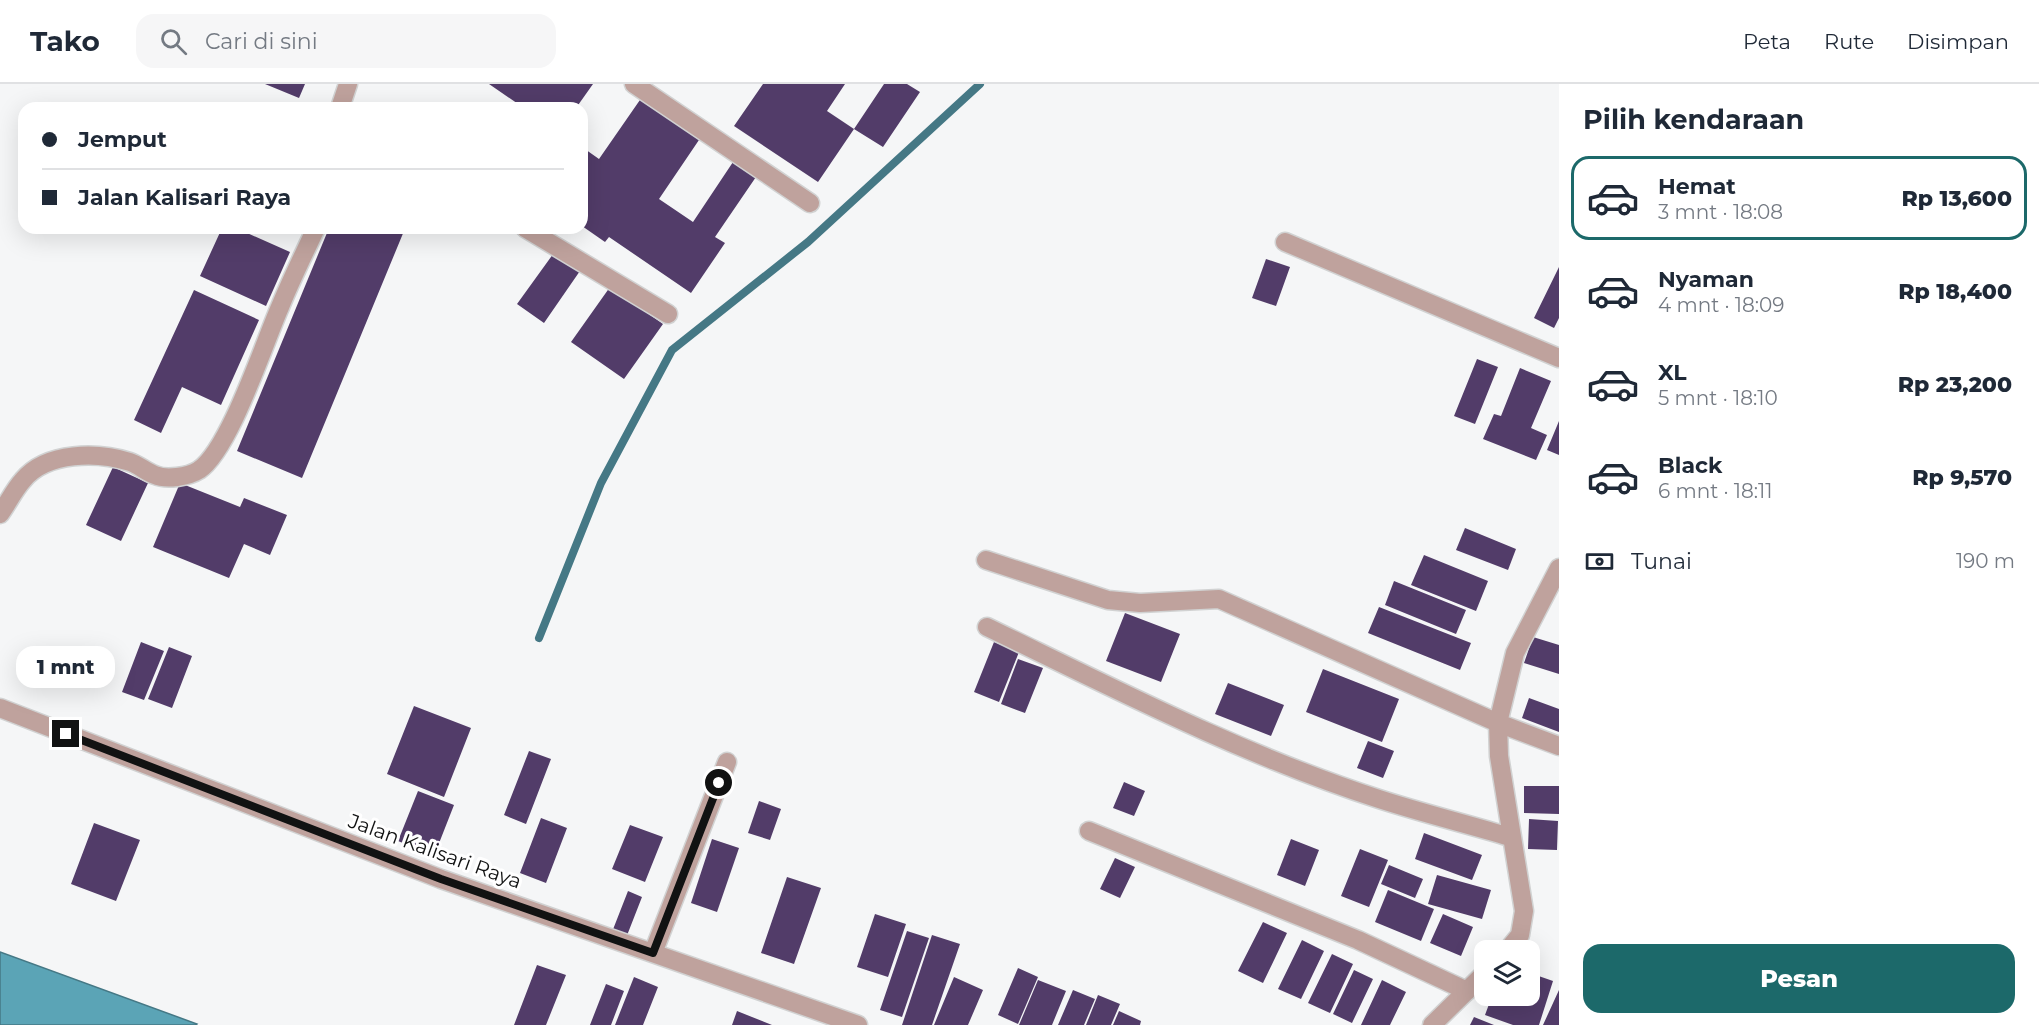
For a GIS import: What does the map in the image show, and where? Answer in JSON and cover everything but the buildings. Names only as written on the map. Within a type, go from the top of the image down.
[{"type":"street","points":[[342,102],[348,84]]},
{"type":"street","points":[[634,84],[810,202]]},
{"type":"street","points":[[0,514],[24,479],[35,469],[60,459],[105,458],[132,463],[156,476],[167,478],[198,470],[209,460],[222,440],[246,393],[280,306],[313,234]]},
{"type":"street","points":[[535,234],[668,314]]},
{"type":"street","points":[[1285,242],[1559,358]]},
{"type":"street","points":[[986,560],[1108,600],[1140,603],[1219,599],[1498,723],[1559,746]]},
{"type":"street","points":[[1516,940],[1520,935],[1524,911],[1510,837],[1499,756],[1498,723],[1515,653],[1559,568]]},
{"type":"street","points":[[987,627],[1237,744],[1378,799],[1510,837]]},
{"type":"street","name":"Jalan Kalisari Raya","points":[[0,708],[441,879],[858,1025]]},
{"type":"street","points":[[653,953],[727,762]]},
{"type":"street","points":[[1089,831],[1358,940],[1467,991]]},
{"type":"street","points":[[1432,1025],[1474,984]]},
{"type":"water","points":[[0,952],[197,1024],[0,1025]]},
{"type":"waterway","points":[[539,638],[601,483],[672,350],[808,242],[980,84]]},
{"type":"route","points":[[66,734],[441,879],[653,953],[719,783]]}]
